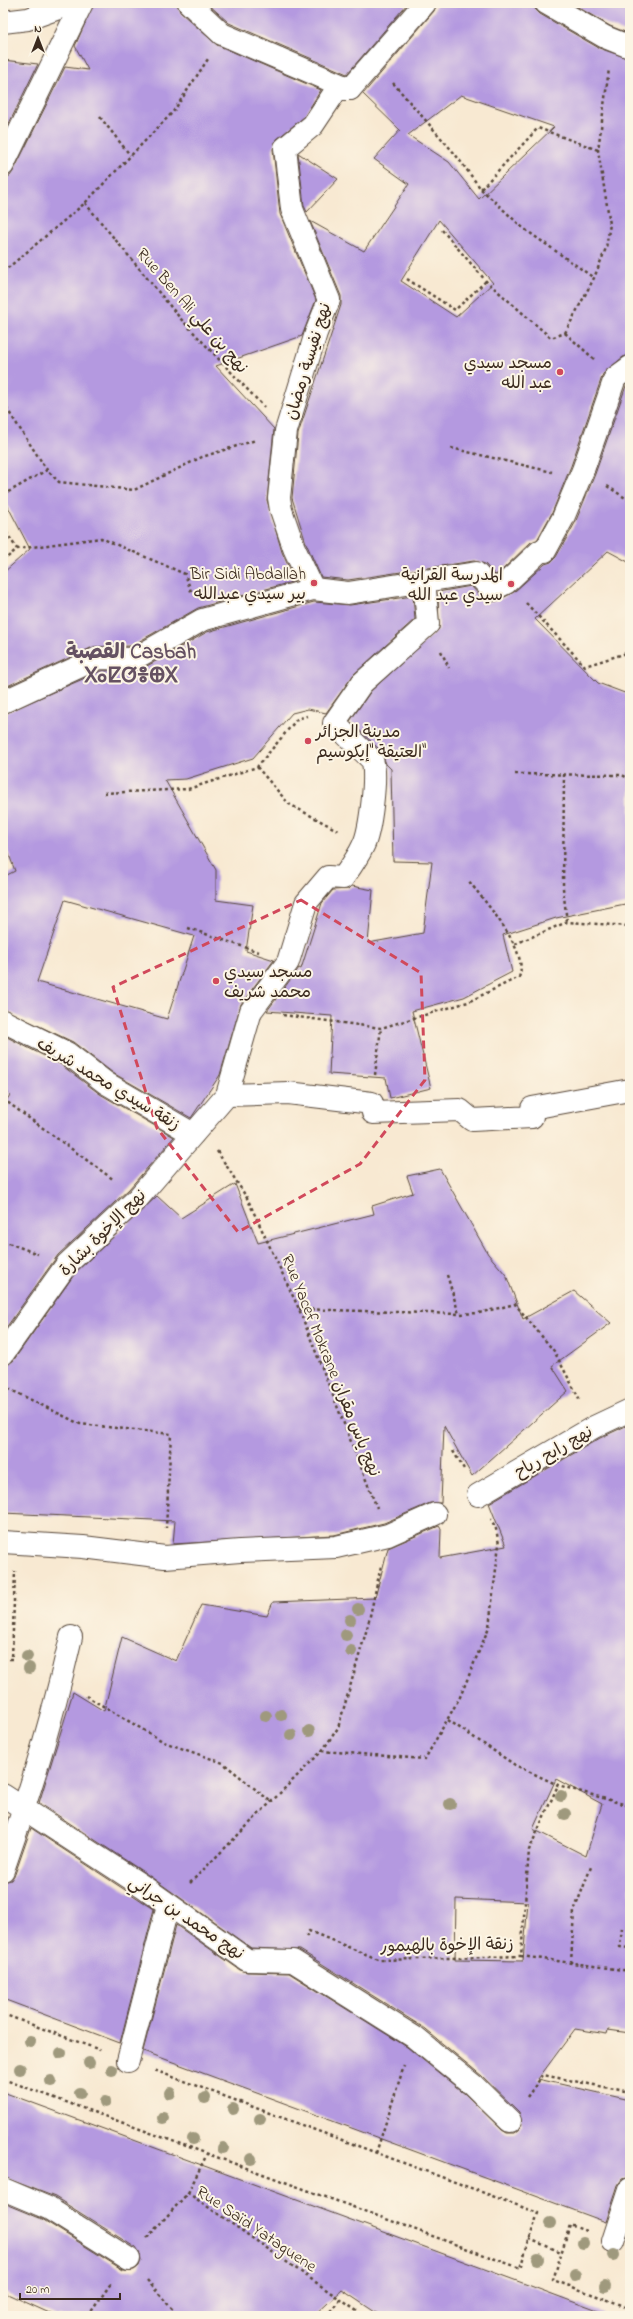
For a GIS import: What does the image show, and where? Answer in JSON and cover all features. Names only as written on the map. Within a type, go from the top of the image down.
[{"type":"street","points":[[3,22],[28,19],[72,3]]},
{"type":"street","points":[[3,165],[82,3]]},
{"type":"street","points":[[188,3],[222,34],[350,89],[425,3]]},
{"type":"street","points":[[546,3],[605,37],[630,47]]},
{"type":"street","name":"نهج نفيسة رمضان","points":[[313,589],[294,548],[281,510],[279,498],[286,431],[316,333],[329,300],[292,209],[285,148],[312,125],[337,89],[350,89]]},
{"type":"street","points":[[3,702],[98,658],[134,659],[202,620],[313,589],[348,593],[476,573],[492,590],[506,582],[540,551],[545,551],[563,518],[622,372]]},
{"type":"street","points":[[424,580],[428,624],[362,683],[334,723],[372,760],[374,765],[375,781],[364,845],[343,878],[328,877],[306,903],[288,962],[251,1011],[226,1095],[288,1093],[372,1103],[373,1113],[460,1110],[472,1120],[489,1120],[532,1117],[532,1108],[630,1090]]},
{"type":"street","name":"زنقة سيدي محمد شريف","points":[[3,1021],[67,1053],[106,1083],[196,1130]]},
{"type":"street","name":"نهج الإخوة بشارة","points":[[3,1354],[67,1264],[138,1198],[226,1095]]},
{"type":"street","name":"نهج رابح رياح","points":[[478,1495],[594,1427],[630,1410]]},
{"type":"street","points":[[3,1542],[83,1548],[165,1557],[240,1551],[336,1547],[388,1535],[435,1514]]},
{"type":"street","points":[[3,1870],[24,1810],[61,1682],[71,1637]]},
{"type":"street","name":"نهج محمد بن جراني","points":[[3,1795],[144,1887],[247,1960],[293,1961]]},
{"type":"street","points":[[128,2061],[168,1905]]},
{"type":"street","points":[[293,1961],[414,2037],[473,2085],[510,2121]]},
{"type":"street","points":[[3,2189],[48,2208],[129,2258]]},
{"type":"street","points":[[613,2241],[630,2189]]},
{"type":"path","points":[[3,272],[53,228],[85,203],[173,112],[203,69],[222,34]]},
{"type":"path","points":[[442,230],[486,281],[551,338],[565,332],[594,278],[606,248],[610,224],[598,150],[610,62],[605,37]]},
{"type":"path","points":[[373,61],[455,154],[481,189],[523,228],[594,278]]},
{"type":"path","points":[[100,117],[130,155]]},
{"type":"path","points":[[481,189],[538,128],[598,150]]},
{"type":"path","name":"Rue Ben Ali نهج بن علي","points":[[85,203],[180,318],[286,431]]},
{"type":"path","points":[[407,279],[455,310],[486,281]]},
{"type":"path","points":[[565,332],[622,372]]},
{"type":"path","points":[[3,403],[47,470],[60,482],[134,490],[202,457],[286,431]]},
{"type":"path","points":[[451,448],[580,478]]},
{"type":"path","points":[[3,495],[47,470]]},
{"type":"path","points":[[3,527],[17,549]]},
{"type":"path","points":[[3,561],[17,549],[101,538],[185,574],[202,620]]},
{"type":"path","points":[[506,582],[585,666],[630,652]]},
{"type":"path","points":[[104,793],[188,789],[256,767],[297,719],[309,716],[334,723]]},
{"type":"path","points":[[256,767],[289,804],[364,845]]},
{"type":"path","points":[[515,774],[622,775],[630,779]]},
{"type":"path","points":[[564,774],[563,888],[567,922]]},
{"type":"path","points":[[251,1011],[381,1028],[468,1002],[519,977],[522,971],[515,944],[468,880]]},
{"type":"path","points":[[515,944],[567,922],[630,926]]},
{"type":"path","points":[[188,928],[288,962]]},
{"type":"path","points":[[372,1103],[381,1028]]},
{"type":"path","points":[[3,1099],[138,1198]]},
{"type":"path","name":"Rue Yacef Mokrane نهج ياس مقران","points":[[196,1130],[247,1198],[299,1309],[388,1535]]},
{"type":"path","points":[[3,1241],[67,1264]]},
{"type":"path","points":[[447,1275],[459,1314]]},
{"type":"path","points":[[299,1309],[459,1314],[479,1313],[514,1304],[554,1351],[594,1427]]},
{"type":"path","points":[[3,1386],[80,1424],[171,1434],[165,1557]]},
{"type":"path","points":[[322,1751],[425,1758],[460,1697],[489,1627],[499,1544],[496,1528],[478,1495]]},
{"type":"path","points":[[168,1905],[270,1801],[322,1751],[338,1728],[368,1625],[388,1535]]},
{"type":"path","points":[[3,1659],[12,1659],[15,1564]]},
{"type":"path","points":[[61,1682],[164,1742],[223,1763],[270,1801]]},
{"type":"path","points":[[448,1720],[515,1765],[558,1785],[630,1806]]},
{"type":"path","name":"زنقة الإخوة بالهيمور","points":[[293,1961],[309,1931],[380,1960],[521,1956],[529,1850],[558,1785]]},
{"type":"path","points":[[571,1963],[574,1910],[591,1866]]},
{"type":"path","points":[[622,1928],[620,1947],[630,1948]]},
{"type":"path","points":[[521,1956],[630,1971]]},
{"type":"path","points":[[3,2014],[90,2046]]},
{"type":"path","points":[[376,2153],[414,2037]]},
{"type":"path","points":[[3,2079],[520,2268],[538,2213],[152,2069]]},
{"type":"path","points":[[510,2121],[543,2075],[630,2092]]},
{"type":"path","points":[[188,2193],[207,2154]]},
{"type":"path","name":"Rue Saïd Yataguene","points":[[88,2316],[129,2258],[188,2193],[364,2316]]},
{"type":"path","points":[[570,2225],[553,2280],[630,2308]]},
{"type":"path","points":[[529,2239],[561,2252]]},
{"type":"path","points":[[129,2258],[178,2316]]},
{"type":"path","points":[[326,2316],[340,2300]]},
{"type":"highlighted area","points":[[301,900],[421,973],[425,1080],[360,1164],[238,1232],[157,1128],[113,987]]},
{"type":"building","points":[[94,3],[177,3],[180,12],[217,45],[321,90],[304,117],[277,139],[273,149],[280,214],[316,300],[302,336],[216,366],[274,429],[267,500],[282,552],[295,581],[198,608],[131,646],[93,647],[3,688],[3,573],[30,549],[3,497],[3,177],[10,176],[14,170],[65,67],[88,70],[75,46]]},
{"type":"building","points":[[207,3],[408,3],[347,74],[229,23]]},
{"type":"building","points":[[437,3],[534,3],[535,9],[540,14],[599,48],[630,59],[630,355],[623,357],[603,374],[571,466],[552,513],[537,540],[531,542],[499,573],[495,575],[485,564],[474,561],[348,580],[321,577],[306,543],[292,498],[298,434],[341,305],[341,296],[310,221],[364,251],[409,184],[374,159],[400,130],[363,94],[434,11]],"holes":[[[461,95],[554,127],[479,199],[449,162],[408,135]],[[439,220],[493,283],[456,317],[401,281]]]},
{"type":"building","points":[[571,3],[630,3],[630,34],[610,26]]},
{"type":"building","points":[[3,60],[38,64],[3,136]]},
{"type":"building","points":[[298,153],[338,179],[307,212],[304,206]]},
{"type":"building","points":[[630,382],[630,563],[608,551],[535,619],[598,683],[630,695],[630,903],[556,918],[503,935],[512,972],[464,997],[412,1011],[431,1088],[390,1098],[386,1078],[329,1074],[332,1016],[267,1011],[299,968],[301,969],[322,903],[333,890],[348,889],[352,886],[373,890],[368,943],[423,933],[432,862],[393,861],[391,769],[386,764],[381,751],[350,721],[371,691],[439,629],[438,592],[471,586],[483,599],[489,602],[497,601],[514,592],[545,564],[551,562],[556,557],[575,523],[595,474],[626,386]]},
{"type":"building","points":[[413,596],[415,619],[354,674],[326,713],[308,709],[292,713],[253,758],[186,779],[165,780],[216,870],[216,900],[253,905],[246,951],[274,960],[241,1004],[220,1075],[191,1118],[113,1073],[73,1042],[3,1009],[3,877],[15,871],[3,838],[3,714],[101,671],[140,670],[207,632],[314,602],[350,605]],"holes":[[[65,900],[194,936],[167,1019],[37,982]]]},
{"type":"building","points":[[3,1035],[60,1064],[100,1094],[174,1137],[129,1189],[58,1255],[3,1332],[3,1106],[10,1095],[3,1087]]},
{"type":"building","points":[[440,1169],[488,1254],[506,1275],[523,1319],[574,1291],[611,1323],[552,1366],[568,1391],[472,1476],[444,1426],[441,1503],[430,1503],[384,1523],[334,1535],[173,1544],[175,1521],[3,1513],[3,1366],[13,1361],[76,1272],[157,1196],[181,1218],[235,1184],[258,1243],[374,1214],[372,1206],[413,1193],[407,1176]]},
{"type":"building","points":[[630,1424],[630,2033],[608,2030],[607,2034],[575,2029],[538,2079],[630,2100],[630,2177],[622,2179],[618,2185],[606,2222],[143,2051],[176,1925],[240,1970],[247,1972],[289,1973],[407,2047],[465,2094],[502,2130],[507,2133],[514,2133],[522,2124],[519,2112],[482,2076],[421,2026],[300,1950],[251,1948],[151,1877],[39,1803],[73,1692],[104,1711],[122,1637],[176,1661],[201,1605],[267,1616],[273,1602],[375,1598],[388,1548],[439,1526],[441,1529],[440,1558],[506,1546],[489,1503],[600,1438]],"holes":[[[556,1779],[602,1804],[586,1856],[533,1829]],[[456,1899],[528,1902],[523,1961],[455,1960]]]},
{"type":"building","points":[[31,1828],[154,1909],[120,2043],[3,1999],[3,1882],[11,1880],[15,1874]]},
{"type":"building","points":[[3,2092],[603,2313],[602,2316],[381,2316],[342,2290],[314,2316],[56,2316],[3,2292],[3,2203],[42,2219],[123,2270],[134,2270],[139,2266],[141,2260],[140,2254],[136,2248],[55,2197],[3,2177]]},
{"type":"place","name":"مسجد سيدي عبد الله","points":[[560,372]]},
{"type":"place","name":"Bir Sidi Abdallah بير سيدي عبدالله","points":[[314,583]]},
{"type":"place","name":"المدرسة القرانية سيدي عبد الله","points":[[511,584]]},
{"type":"place","name":"مدينة الجزائر العتيقة \"إيكوسيم\"","points":[[308,741]]},
{"type":"place","name":"مسجد سيدي محمد شريف","points":[[216,981]]},
{"type":"district","name":"القصبة Casbah ⵝⴰⵇⵚⴻⴲⵝ","points":[[131,663]]}]
